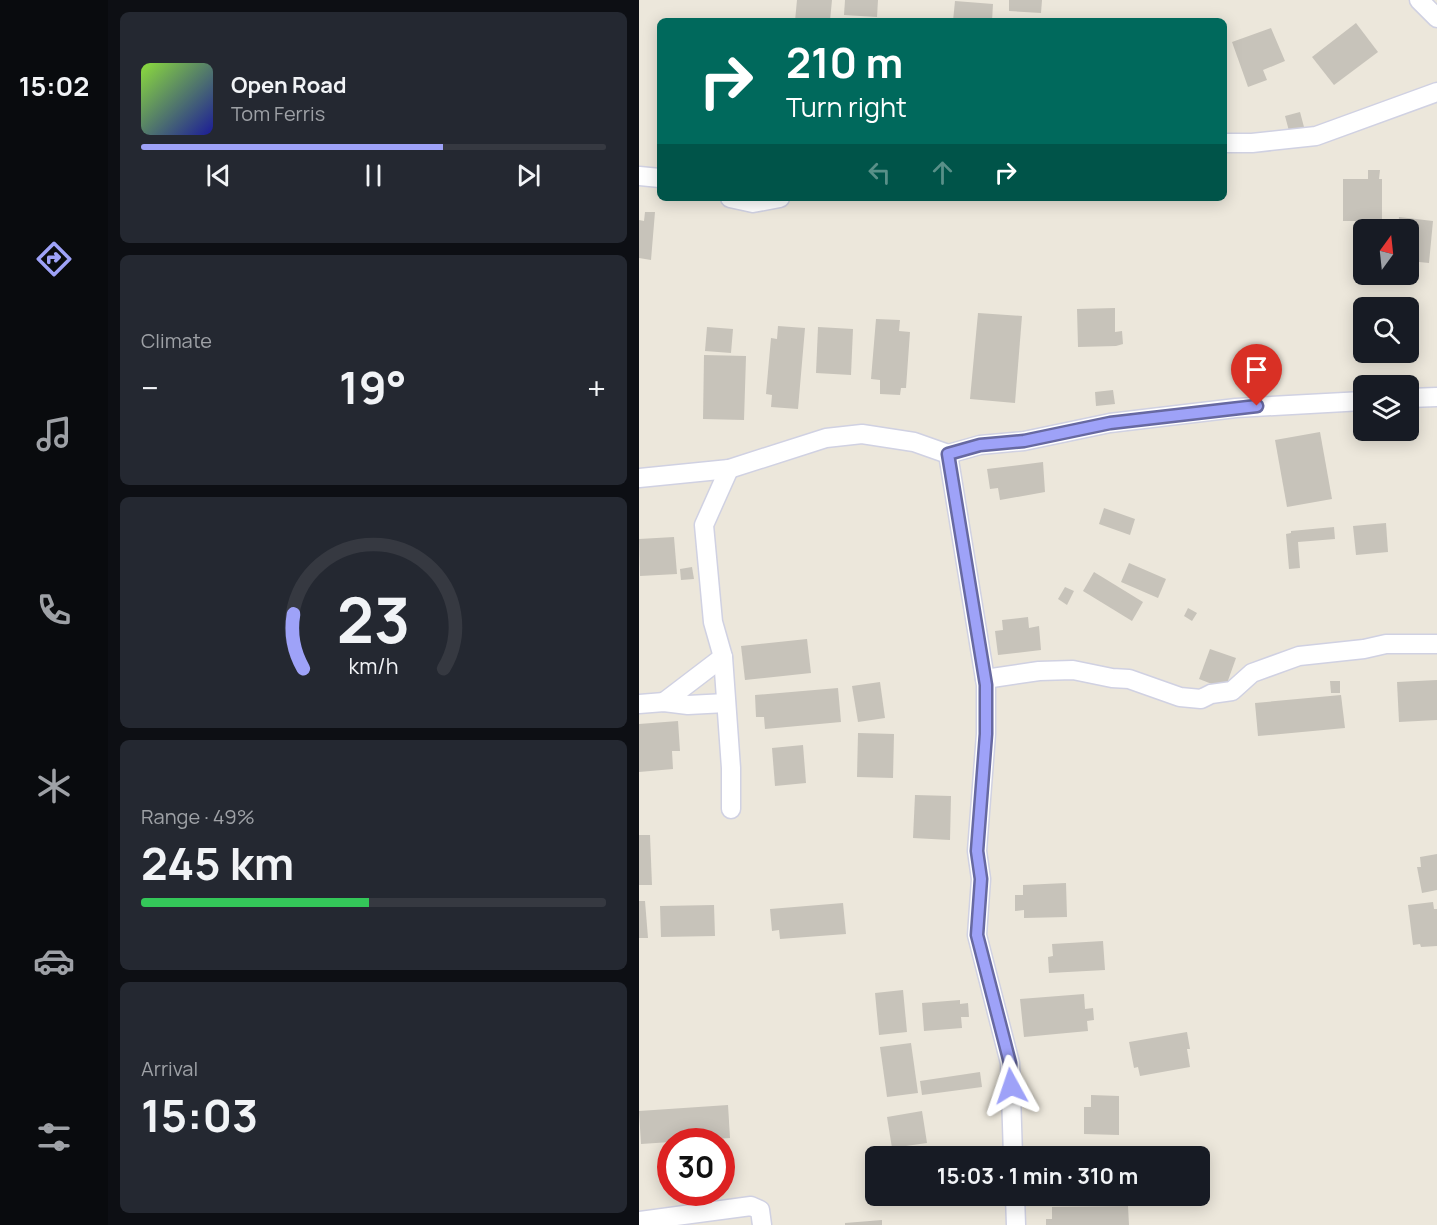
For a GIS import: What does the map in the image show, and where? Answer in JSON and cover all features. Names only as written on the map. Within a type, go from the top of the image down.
[{"type":"street","points":[[1419,0],[1437,18]]},
{"type":"street","points":[[1227,143],[1252,143],[1316,136],[1437,92]]},
{"type":"street","points":[[639,176],[657,178]]},
{"type":"street","points":[[744,201],[753,203],[764,201]]},
{"type":"street","points":[[1419,398],[1437,397]]},
{"type":"street","points":[[639,478],[729,468],[826,438],[862,434],[914,442],[948,454],[980,445],[1024,441],[1110,423],[1236,408],[1353,402]]},
{"type":"street","points":[[948,454],[985,679],[986,734],[977,851],[981,879],[977,935],[1010,1063],[1013,1146]]},
{"type":"street","points":[[729,468],[704,525],[713,622],[723,657],[731,768],[731,809]]},
{"type":"street","points":[[985,679],[1039,671],[1073,670],[1129,679],[1180,697],[1201,699],[1211,694],[1232,691],[1252,673],[1299,656],[1364,649],[1386,644],[1437,644]]},
{"type":"street","points":[[664,702],[723,657]]},
{"type":"street","points":[[639,704],[726,703]]},
{"type":"street","points":[[639,1221],[751,1206],[760,1210],[762,1225]]},
{"type":"street","points":[[1015,1206],[1016,1225]]},
{"type":"building","points":[[797,0],[832,0],[830,18],[795,18]]},
{"type":"building","points":[[845,0],[878,0],[877,17],[844,15]]},
{"type":"building","points":[[1009,0],[1042,0],[1041,13],[1009,11]]},
{"type":"building","points":[[955,1],[993,4],[992,18],[953,18]]},
{"type":"building","points":[[1356,23],[1378,52],[1334,85],[1312,57]]},
{"type":"building","points":[[1271,28],[1285,61],[1263,70],[1267,80],[1248,87],[1232,42]]},
{"type":"building","points":[[1300,112],[1304,127],[1289,131],[1285,116]]},
{"type":"building","points":[[1368,170],[1380,170],[1382,219],[1343,221],[1343,179],[1368,179]]},
{"type":"building","points":[[645,212],[655,212],[651,260],[639,258],[639,220],[644,221]]},
{"type":"building","points":[[1419,219],[1433,221],[1429,263],[1419,262]]},
{"type":"building","points":[[1115,308],[1115,332],[1122,331],[1123,344],[1078,347],[1077,309]]},
{"type":"building","points":[[978,313],[1022,316],[1015,403],[970,399]]},
{"type":"building","points":[[876,319],[900,320],[899,331],[910,332],[906,388],[901,388],[900,395],[880,394],[880,380],[871,379]]},
{"type":"building","points":[[778,326],[805,328],[798,409],[771,407],[772,395],[766,394],[771,338],[777,339]]},
{"type":"building","points":[[707,327],[733,329],[731,353],[705,351]]},
{"type":"building","points":[[818,327],[853,329],[851,375],[816,373]]},
{"type":"building","points":[[704,355],[746,356],[744,420],[703,419]]},
{"type":"building","points":[[1113,390],[1115,404],[1096,406],[1095,392]]},
{"type":"building","points":[[1320,432],[1332,499],[1287,507],[1275,440]]},
{"type":"building","points":[[1043,462],[1045,492],[1000,500],[998,488],[990,489],[987,469]]},
{"type":"building","points":[[1104,508],[1135,519],[1130,535],[1099,524]]},
{"type":"building","points":[[1386,523],[1388,552],[1356,555],[1353,526]]},
{"type":"building","points":[[1334,527],[1335,539],[1298,542],[1300,568],[1289,569],[1286,534],[1291,531]]},
{"type":"building","points":[[674,537],[677,574],[640,576],[639,539]]},
{"type":"building","points":[[1129,563],[1166,579],[1158,598],[1121,582]]},
{"type":"building","points":[[692,567],[694,579],[681,580],[680,569]]},
{"type":"building","points":[[1094,572],[1143,602],[1132,621],[1083,591]]},
{"type":"building","points":[[1065,587],[1074,591],[1067,605],[1058,599]]},
{"type":"building","points":[[1188,608],[1197,613],[1192,621],[1184,616]]},
{"type":"building","points":[[1028,617],[1029,628],[1039,626],[1041,650],[998,655],[995,631],[1003,630],[1002,620]]},
{"type":"building","points":[[807,639],[811,673],[745,680],[741,646]]},
{"type":"building","points":[[1210,649],[1236,658],[1225,689],[1199,679]]},
{"type":"building","points":[[1437,680],[1437,720],[1399,722],[1397,682]]},
{"type":"building","points":[[1330,681],[1340,681],[1340,693],[1331,693]]},
{"type":"building","points":[[880,682],[885,718],[858,722],[852,686]]},
{"type":"building","points":[[838,688],[841,722],[765,729],[764,717],[756,717],[755,695]]},
{"type":"building","points":[[1341,695],[1345,728],[1258,736],[1255,703]]},
{"type":"building","points":[[678,721],[680,751],[672,751],[673,769],[639,772],[639,724]]},
{"type":"building","points":[[858,733],[894,734],[893,778],[857,777]]},
{"type":"building","points":[[803,745],[806,783],[775,786],[772,748]]},
{"type":"building","points":[[915,795],[951,796],[950,840],[913,838]]},
{"type":"building","points":[[639,835],[650,835],[652,885],[639,885]]},
{"type":"building","points":[[1437,854],[1437,890],[1422,893],[1417,867],[1421,867],[1420,857]]},
{"type":"building","points":[[1066,883],[1067,917],[1024,918],[1024,910],[1015,911],[1015,895],[1023,895],[1023,885]]},
{"type":"building","points":[[639,901],[645,901],[648,938],[639,938]]},
{"type":"building","points":[[1433,902],[1434,909],[1437,909],[1437,946],[1413,945],[1408,905]]},
{"type":"building","points":[[843,903],[846,934],[780,939],[779,930],[772,931],[770,909]]},
{"type":"building","points":[[714,905],[715,936],[661,937],[660,906]]},
{"type":"building","points":[[1103,941],[1105,970],[1049,973],[1048,957],[1053,956],[1052,944]]},
{"type":"building","points":[[903,990],[907,1032],[879,1035],[875,993]]},
{"type":"building","points":[[1084,994],[1085,1009],[1093,1008],[1094,1020],[1087,1021],[1088,1031],[1024,1037],[1020,999]]},
{"type":"building","points":[[960,1000],[960,1004],[968,1003],[969,1017],[961,1017],[962,1028],[924,1031],[922,1003]]},
{"type":"building","points":[[1187,1032],[1190,1067],[1140,1076],[1138,1067],[1134,1068],[1129,1042]]},
{"type":"building","points":[[911,1043],[918,1093],[887,1097],[880,1047]]},
{"type":"building","points":[[980,1072],[982,1087],[922,1095],[920,1081]]},
{"type":"building","points":[[1091,1095],[1119,1096],[1119,1135],[1084,1134],[1084,1107],[1091,1107]]},
{"type":"building","points":[[728,1105],[729,1128],[657,1128],[657,1143],[641,1144],[639,1111]]},
{"type":"building","points":[[922,1111],[927,1143],[892,1146],[887,1117]]},
{"type":"building","points":[[1128,1206],[1129,1225],[1046,1225],[1046,1219],[1052,1219],[1052,1207]]},
{"type":"building","points":[[882,1220],[882,1225],[845,1225],[845,1223]]},
{"type":"route","points":[[1011,1086],[1010,1063],[977,935],[981,879],[977,851],[986,734],[986,685],[948,454],[980,445],[1024,441],[1110,423],[1257,406]]}]
